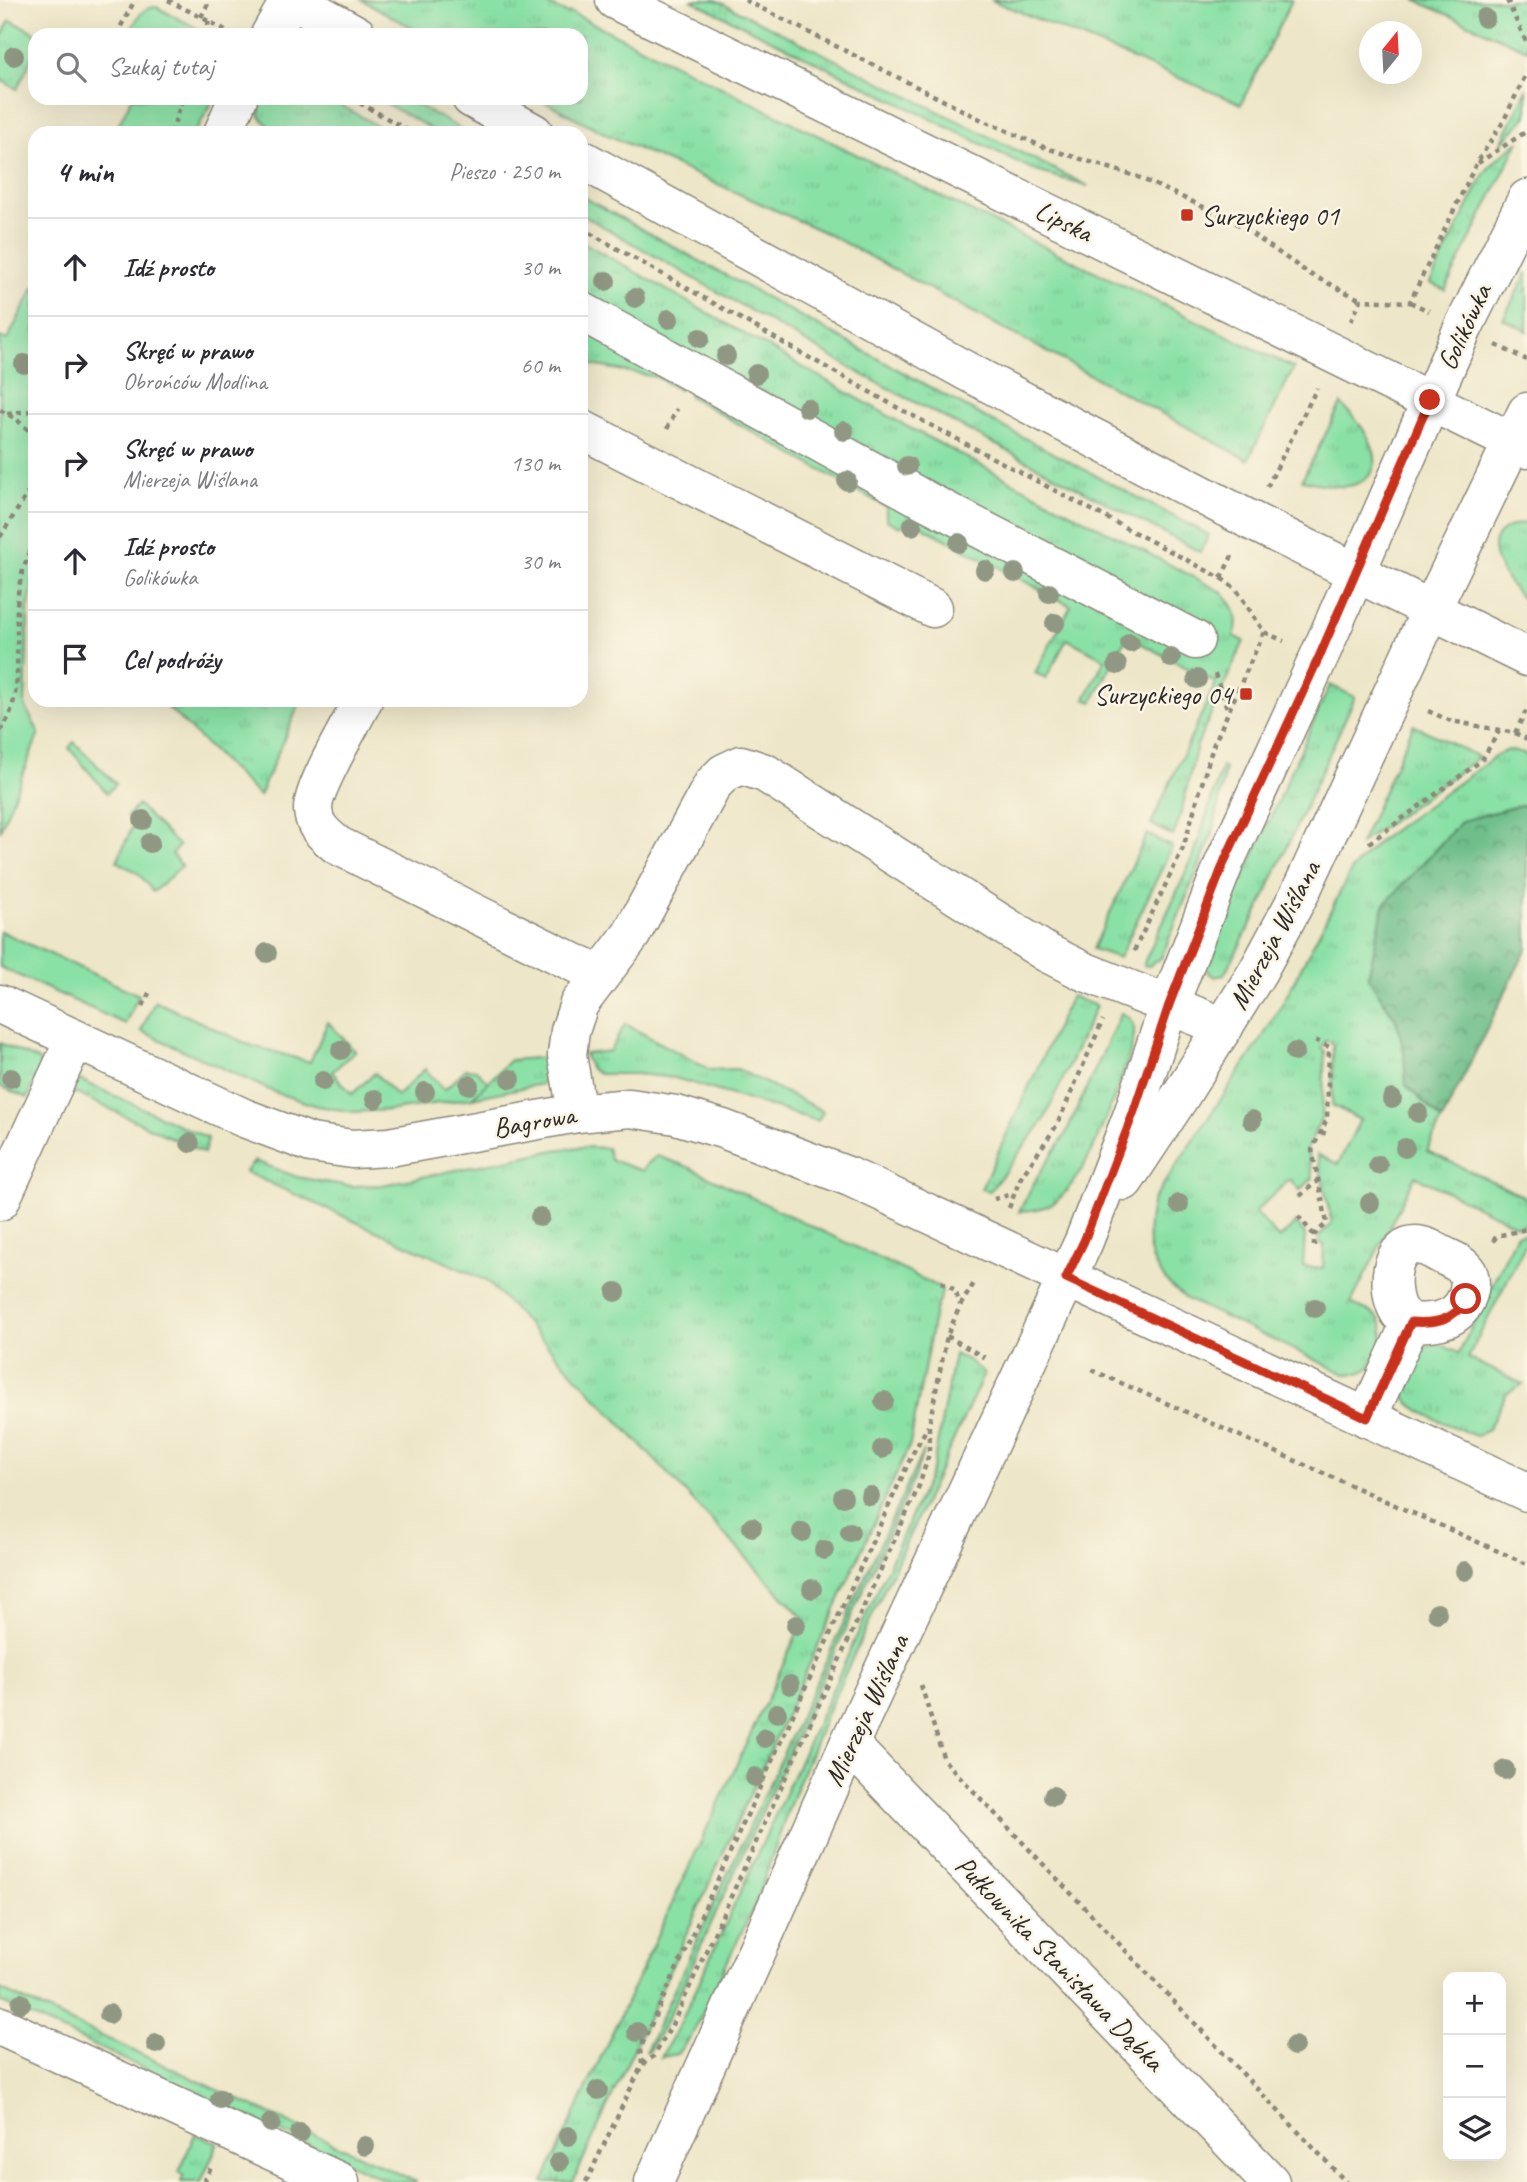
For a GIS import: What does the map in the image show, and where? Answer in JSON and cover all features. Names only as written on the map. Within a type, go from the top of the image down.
[{"type":"street","points":[[274,28],[292,0],[344,28]]},
{"type":"street","name":"Lipska","points":[[615,0],[1430,400],[1522,434]]},
{"type":"street","points":[[484,105],[521,126]]},
{"type":"street","points":[[588,163],[957,366],[1354,573],[1527,657]]},
{"type":"street","name":"Golikówka","points":[[1354,573],[1430,400],[1527,198]]},
{"type":"street","points":[[588,315],[917,496],[1195,640]]},
{"type":"street","points":[[588,433],[933,608]]},
{"type":"street","points":[[1430,610],[1522,434]]},
{"type":"street","name":"Mierzeja Wiślana","points":[[654,2182],[849,1744],[1084,1241],[1133,1114],[1169,1005],[1225,860],[1319,657],[1354,573]]},
{"type":"street","name":"Mierzeja Wiślana","points":[[1084,1241],[1181,1095],[1258,971],[1300,893],[1430,610]]},
{"type":"street","points":[[359,707],[319,787],[313,810],[319,830],[337,845],[599,975]]},
{"type":"street","points":[[577,1113],[567,1055],[570,1031],[579,1004],[631,935],[713,783],[723,773],[741,765],[765,773],[1047,953],[1083,971],[1224,1027]]},
{"type":"street","name":"Bagrowa","points":[[0,1004],[269,1129],[312,1143],[338,1147],[389,1147],[577,1113],[630,1108],[676,1115],[723,1129],[850,1177],[1527,1492]]},
{"type":"street","points":[[0,1201],[75,1039]]},
{"type":"street","points":[[1418,1245],[1461,1264],[1470,1278],[1470,1289],[1460,1311],[1450,1317],[1438,1321],[1411,1322],[1399,1313],[1391,1287],[1391,1276],[1399,1254],[1418,1245]]},
{"type":"street","points":[[1367,1418],[1411,1322]]},
{"type":"street","name":"Pułkownika Stanisława Dąbka","points":[[849,1744],[1270,2182]]},
{"type":"street","points":[[0,2026],[340,2182]]},
{"type":"path","points":[[120,28],[135,0]]},
{"type":"path","points":[[168,0],[222,28]]},
{"type":"path","points":[[201,17],[210,0]]},
{"type":"path","points":[[745,0],[982,120],[1046,148],[1138,177],[1232,220],[1308,273],[1361,300],[1410,303],[1430,312]]},
{"type":"path","points":[[1507,0],[1527,44]]},
{"type":"path","points":[[207,28],[209,21]]},
{"type":"path","points":[[1410,303],[1476,164],[1503,121],[1527,72]]},
{"type":"path","points":[[173,126],[181,105]]},
{"type":"path","points":[[363,105],[400,126]]},
{"type":"path","points":[[1476,164],[1527,131]]},
{"type":"path","points":[[588,232],[898,408],[1221,578],[1236,589],[1264,632],[1283,641]]},
{"type":"path","points":[[1349,324],[1361,300]]},
{"type":"path","points":[[1491,342],[1527,360]]},
{"type":"path","points":[[1274,473],[1319,383]]},
{"type":"path","points":[[0,410],[28,430]]},
{"type":"path","points":[[6,413],[28,411]]},
{"type":"path","points":[[0,537],[28,493]]},
{"type":"path","points":[[1221,578],[1237,548]]},
{"type":"path","points":[[0,732],[9,717],[15,698],[18,594],[28,560]]},
{"type":"path","points":[[1129,961],[1183,848],[1213,746],[1264,632]]},
{"type":"path","points":[[1422,708],[1451,721],[1515,733],[1527,739]]},
{"type":"path","points":[[1515,733],[1527,709]]},
{"type":"path","points":[[1365,846],[1482,760],[1499,731]]},
{"type":"path","points":[[144,1006],[149,993]]},
{"type":"path","points":[[1007,1212],[1026,1168],[1057,1125],[1108,1009]]},
{"type":"path","points":[[1314,1235],[1327,1223],[1312,1150],[1327,1119],[1329,1047],[1315,1041]]},
{"type":"path","points":[[1321,1132],[1328,1134]]},
{"type":"path","points":[[1300,1196],[1318,1180]]},
{"type":"path","points":[[992,1200],[1013,1193]]},
{"type":"path","points":[[1298,1216],[1314,1235],[1314,1246]]},
{"type":"path","points":[[941,1282],[955,1290],[960,1306]]},
{"type":"path","points":[[586,2182],[642,2065],[654,2056],[674,2021],[919,1486],[929,1454],[929,1425],[947,1336],[960,1306],[971,1291]]},
{"type":"path","points":[[947,1336],[988,1360]]},
{"type":"path","points":[[1092,1370],[1527,1564]]},
{"type":"path","points":[[642,2065],[640,2049],[929,1425]]},
{"type":"path","points":[[919,1681],[944,1759],[1346,2182]]},
{"type":"green space","points":[[362,0],[539,0],[568,14],[570,12],[1294,368],[1248,460],[826,233],[608,135],[551,105],[588,105],[588,28],[412,28]]},
{"type":"green space","points":[[691,0],[716,0],[1088,186],[1036,171]]},
{"type":"green space","points":[[991,0],[1292,0],[1241,104]]},
{"type":"green space","points":[[1415,0],[1527,0],[1527,50]]},
{"type":"green space","points":[[156,7],[196,28],[133,28],[142,13]]},
{"type":"green space","points":[[10,20],[28,29],[28,66],[17,89],[0,80],[0,39]]},
{"type":"green space","points":[[1527,89],[1527,116],[1500,145]]},
{"type":"green space","points":[[128,105],[210,105],[199,126],[118,126]]},
{"type":"green space","points":[[259,105],[340,105],[378,126],[269,126],[260,117]]},
{"type":"green space","points":[[389,105],[418,105],[455,126],[426,126]]},
{"type":"green space","points":[[1519,141],[1445,290],[1430,283],[1485,172]]},
{"type":"green space","points":[[588,200],[988,419],[1209,535],[1200,552],[867,377],[588,218]]},
{"type":"green space","points":[[588,245],[910,428],[1222,592],[1235,612],[1237,624],[1234,636],[1244,641],[1197,745],[1173,836],[1151,824],[1216,683],[1127,636],[1092,702],[1085,699],[1105,659],[1067,639],[1046,678],[1035,673],[1071,606],[910,520],[900,527],[886,520],[886,507],[689,396],[694,384],[1065,554],[1034,534],[960,498],[588,300]]},
{"type":"green space","points":[[1527,272],[1527,331],[1503,319]]},
{"type":"green space","points":[[28,300],[28,609],[25,706],[39,733],[0,831],[0,337],[7,340]]},
{"type":"green space","points":[[588,327],[683,382],[679,390],[656,377],[588,364]]},
{"type":"green space","points":[[1341,404],[1365,432],[1375,456],[1374,467],[1368,476],[1350,486],[1302,480]]},
{"type":"green space","points":[[1527,523],[1527,604],[1501,569],[1494,545],[1498,535],[1509,527]]},
{"type":"green space","points":[[1330,685],[1355,697],[1260,907],[1228,968],[1223,975],[1215,977],[1208,971],[1206,961]]},
{"type":"green space","points":[[167,707],[298,707],[259,796]]},
{"type":"green space","points":[[1413,726],[1479,757],[1360,844]]},
{"type":"green space","points":[[74,742],[116,784],[107,793],[69,748]]},
{"type":"green space","points":[[1508,750],[1527,755],[1527,807],[1521,805],[1462,821],[1384,905],[1368,977],[1397,1021],[1404,1052],[1406,1085],[1442,1120],[1427,1151],[1527,1198],[1527,1223],[1518,1226],[1415,1176],[1351,1303],[1371,1312],[1380,1320],[1383,1332],[1380,1347],[1366,1370],[1345,1374],[1188,1300],[1175,1290],[1157,1268],[1152,1257],[1148,1231],[1153,1200],[1262,1038],[1352,869],[1380,840],[1497,755]],"holes":[[[1326,1040],[1333,1044],[1332,1105],[1360,1120],[1338,1164],[1317,1154],[1332,1224],[1319,1236],[1319,1243],[1324,1244],[1323,1268],[1303,1266],[1305,1234],[1296,1223],[1279,1239],[1255,1212],[1290,1179],[1300,1190],[1313,1178],[1307,1149],[1322,1117],[1325,1051],[1321,1048]]]},
{"type":"green space","points":[[1222,766],[1225,769],[1213,833],[1161,958],[1149,966],[1143,965],[1194,855]]},
{"type":"green space","points":[[138,805],[179,846],[172,854],[182,866],[153,892],[139,874],[117,861],[134,823],[127,816]]},
{"type":"green space","points":[[1521,805],[1527,807],[1527,948],[1442,1120],[1406,1085],[1404,1052],[1397,1021],[1368,977],[1384,905],[1462,821]]},
{"type":"green space","points":[[1147,834],[1172,847],[1119,958],[1093,949]]},
{"type":"green space","points":[[0,931],[139,995],[125,1024],[0,967]]},
{"type":"green space","points":[[1071,996],[1096,1006],[1044,1120],[990,1191],[981,1189]]},
{"type":"green space","points":[[155,1001],[250,1045],[310,1062],[328,1022],[355,1051],[332,1072],[352,1094],[375,1073],[397,1096],[425,1069],[444,1090],[466,1069],[476,1070],[488,1082],[472,1098],[393,1110],[354,1112],[317,1106],[274,1092],[141,1031]]},
{"type":"green space","points":[[1121,1013],[1133,1024],[1133,1039],[1114,1099],[1088,1158],[1070,1187],[1055,1202],[1042,1208],[1019,1212],[1037,1177],[1065,1135]]},
{"type":"green space","points":[[625,1024],[710,1070],[737,1069],[823,1111],[818,1121],[675,1078],[599,1074],[591,1069],[584,1054],[610,1051]]},
{"type":"green space","points":[[0,1043],[40,1061],[39,1072],[27,1098],[0,1086]]},
{"type":"green space","points":[[549,1057],[542,1084],[472,1098],[510,1060]]},
{"type":"green space","points":[[80,1080],[208,1138],[204,1153],[71,1091]]},
{"type":"green space","points":[[580,1147],[607,1148],[611,1160],[643,1171],[657,1156],[686,1166],[939,1287],[942,1292],[935,1311],[910,1444],[906,1453],[578,2171],[572,2182],[543,2182],[804,1619],[487,1281],[245,1172],[255,1161],[297,1177],[352,1186],[382,1185]]},
{"type":"green space","points":[[1527,1233],[1527,1241],[1468,1358],[1523,1384],[1506,1394],[1488,1430],[1476,1436],[1430,1416],[1408,1401],[1403,1384],[1405,1374],[1414,1356],[1430,1346],[1441,1345],[1459,1353],[1517,1234]]},
{"type":"green space","points":[[954,1354],[968,1360],[984,1374],[827,1713],[793,1796],[756,1902],[691,2037],[677,2054],[661,2057],[681,2022],[926,1484],[933,1467]]},
{"type":"green space","points":[[923,1451],[916,1474],[666,2022],[648,2052],[646,2051]]},
{"type":"green space","points":[[0,1989],[417,2182],[389,2182],[0,2002]]},
{"type":"green space","points":[[195,2134],[218,2143],[201,2182],[181,2182],[184,2175],[179,2172]]},
{"type":"place","name":"Surzyckiego 01","points":[[1187,215]]},
{"type":"place","name":"Surzyckiego 04","points":[[1246,694]]},
{"type":"route","points":[[1430,400],[1319,657],[1225,860],[1169,1005],[1133,1114],[1084,1241],[1066,1278],[1367,1418],[1411,1322],[1423,1323],[1450,1317],[1460,1311],[1466,1299]]}]
